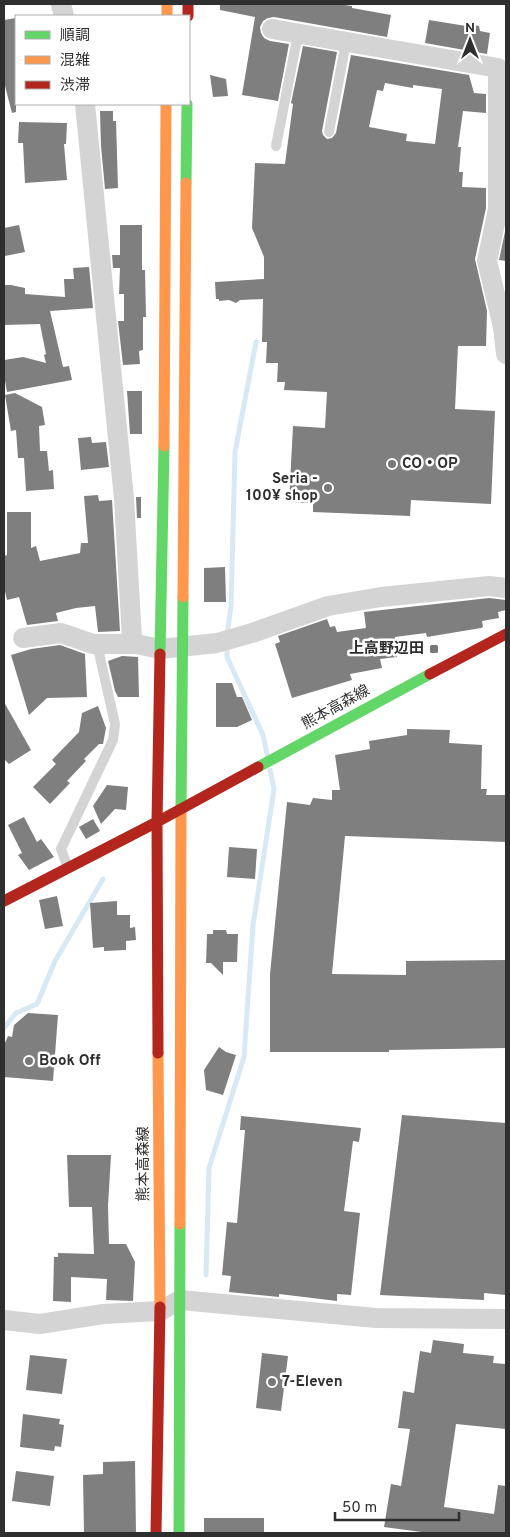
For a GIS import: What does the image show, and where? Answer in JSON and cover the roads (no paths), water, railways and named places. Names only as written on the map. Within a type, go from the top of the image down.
[{"type":"main road","points":[[4,901],[157,822],[166,105]]},
{"type":"main road","points":[[179,1533],[181,809],[187,105]]},
{"type":"main road","points":[[166,206],[186,205]]},
{"type":"main road","name":"熊本高森線","points":[[156,1533],[160,1311],[157,822],[506,634]]},
{"type":"street","points":[[272,29],[498,68],[498,209],[487,261],[504,327],[506,354]]},
{"type":"street","points":[[85,105],[124,499],[132,639],[136,644]]},
{"type":"street","points":[[24,638],[61,633],[97,644],[136,644],[160,649],[217,643],[252,633],[328,606],[381,597],[489,586],[506,588]]},
{"type":"street","points":[[4,1320],[40,1324],[103,1314],[160,1311],[180,1300],[376,1318],[506,1320]]},
{"type":"lane","points":[[276,146],[298,34]]},
{"type":"lane","points":[[329,132],[346,42]]},
{"type":"lane","points":[[68,868],[61,848],[113,740],[115,724],[97,644]]},
{"type":"waterway","points":[[227,635],[231,606],[235,452],[256,342]]},
{"type":"waterway","points":[[227,646],[227,657],[263,735],[267,754]]},
{"type":"waterway","points":[[206,1275],[209,1168],[244,1057],[253,925],[274,789],[270,770]]},
{"type":"waterway","points":[[4,1028],[16,1013],[37,1004],[55,961],[103,879]]},
{"type":"place","name":"CO・OP","points":[[392,464]]},
{"type":"place","name":"Seria - 100¥ shop","points":[[328,488]]},
{"type":"place","name":"上高野辺田","points":[[434,649]]},
{"type":"place","name":"Book Off","points":[[29,1061]]},
{"type":"place","name":"7-Eleven","points":[[272,1382]]}]
